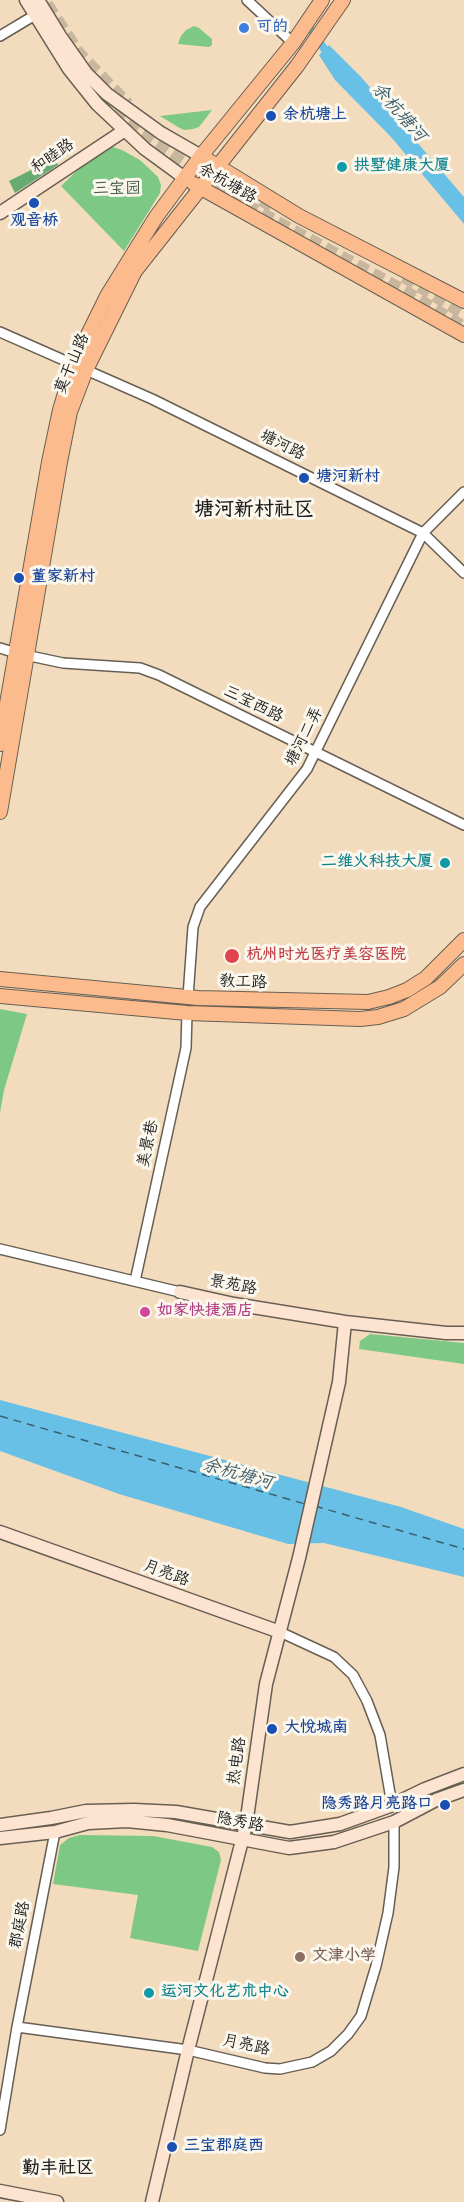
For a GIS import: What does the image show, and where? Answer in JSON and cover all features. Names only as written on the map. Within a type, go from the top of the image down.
[{"type":"main road","name":"莫干山路","points":[[0,812],[49,462],[60,410],[117,279],[156,217],[201,156],[293,43],[322,0]]},
{"type":"main road","name":"莫干山路","points":[[80,366],[135,271],[297,66],[343,0]]},
{"type":"main road","name":"余杭塘路","points":[[201,156],[299,216],[464,301]]},
{"type":"main road","name":"余杭塘路","points":[[186,179],[464,335]]},
{"type":"main road","name":"莫干山路","points":[[0,744],[21,654]]},
{"type":"main road","name":"教工路","points":[[0,979],[188,997],[368,1002],[398,994],[426,978],[464,940]]},
{"type":"main road","name":"教工路","points":[[0,996],[187,1012],[360,1019],[378,1017],[404,1009],[427,996],[464,964]]},
{"type":"street","name":"余杭塘路","points":[[26,0],[69,69],[97,104],[145,149],[186,179]]},
{"type":"street","name":"余杭塘路","points":[[38,0],[86,73],[107,94],[161,134],[201,156]]},
{"type":"street","points":[[247,0],[293,43]]},
{"type":"street","points":[[0,36],[35,15]]},
{"type":"street","name":"和睦路","points":[[0,213],[125,130]]},
{"type":"street","name":"塘河路","points":[[0,332],[152,399],[423,533],[464,573]]},
{"type":"street","name":"塘河二弄","points":[[188,997],[193,927],[200,907],[307,769],[423,533],[464,492]]},
{"type":"street","name":"三宝西路","points":[[0,648],[63,663],[140,668],[159,675],[464,825]]},
{"type":"street","name":"美景巷","points":[[135,1281],[186,1048],[187,1012]]},
{"type":"street","name":"景苑路","points":[[0,1249],[234,1304],[345,1322],[464,1333]]},
{"type":"street","name":"热电路","points":[[153,2202],[188,2050],[246,1825],[266,1684],[299,1558],[339,1382],[345,1322]]},
{"type":"street","name":"月亮路","points":[[0,1532],[280,1632],[334,1657],[353,1675],[367,1701],[380,1735],[392,1805]]},
{"type":"street","name":"隐秀路","points":[[0,1825],[86,1811],[134,1810],[176,1812],[290,1832],[340,1824],[392,1805],[464,1774]]},
{"type":"street","name":"隐秀路","points":[[0,1838],[55,1832],[88,1823],[127,1821],[167,1825],[289,1848],[334,1842],[394,1822],[436,1800],[464,1790]]},
{"type":"street","name":"月亮路","points":[[17,2027],[188,2050],[265,2068],[280,2069],[312,2062],[331,2050],[348,2034],[361,2016],[376,1966],[388,1913],[394,1867],[394,1822]]},
{"type":"street","name":"郡庭路","points":[[0,2130],[17,2027],[55,1832]]},
{"type":"street","points":[[0,2191],[57,2202]]},
{"type":"green space","points":[[194,26],[212,39],[212,45],[209,47],[178,44],[186,30]]},
{"type":"green space","points":[[212,110],[199,127],[193,129],[184,130],[160,116]]},
{"type":"green space","name":"三宝园","points":[[113,147],[140,160],[158,177],[161,185],[160,193],[124,251],[61,186],[83,165]]},
{"type":"green space","points":[[55,158],[58,165],[15,193],[9,181]]},
{"type":"green space","points":[[0,1009],[27,1014],[4,1090],[0,1113]]},
{"type":"green space","points":[[370,1334],[464,1343],[464,1364],[359,1349],[360,1341]]},
{"type":"green space","points":[[80,1835],[153,1836],[212,1847],[219,1852],[221,1860],[198,1951],[130,1938],[138,1895],[53,1884],[60,1845],[69,1838]]},
{"type":"water","points":[[329,45],[362,78],[464,197],[464,224],[391,137],[335,80],[319,55]]},
{"type":"water","points":[[0,1400],[401,1507],[464,1529],[464,1577],[324,1543],[288,1544],[119,1494],[0,1451]]},
{"type":"waterway","name":"余杭塘河","points":[[311,30],[330,57]]},
{"type":"ferry route","points":[[0,1416],[305,1504]]},
{"type":"ferry route","points":[[315,1506],[464,1549]]},
{"type":"tunnel","points":[[47,4],[79,53],[128,104]]},
{"type":"tunnel","points":[[100,100],[230,196],[405,291],[464,327]]},
{"type":"tunnel","points":[[216,171],[239,189],[272,206]]},
{"type":"tunnel","points":[[404,277],[464,314]]},
{"type":"place","name":"可的","points":[[244,28]]},
{"type":"place","name":"余杭塘上","points":[[271,116]]},
{"type":"place","name":"拱墅健康大厦","points":[[342,167]]},
{"type":"place","name":"观音桥","points":[[34,203]]},
{"type":"place","name":"塘河新村","points":[[304,478]]},
{"type":"place","name":"董家新村","points":[[19,578]]},
{"type":"place","name":"二维火科技大厦","points":[[445,863]]},
{"type":"place","name":"杭州时光医疗美容医院","points":[[232,956]]},
{"type":"place","name":"如家快捷酒店","points":[[145,1312]]},
{"type":"place","name":"大悦城南","points":[[272,1729]]},
{"type":"place","name":"隐秀路月亮路口","points":[[445,1805]]},
{"type":"place","name":"文津小学","points":[[300,1957]]},
{"type":"place","name":"运河文化艺术中心","points":[[149,1993]]},
{"type":"place","name":"三宝郡庭西","points":[[172,2147]]},
{"type":"district","name":"塘河新村社区","points":[[254,511]]},
{"type":"district","name":"勤丰社区","points":[[58,2169]]}]
